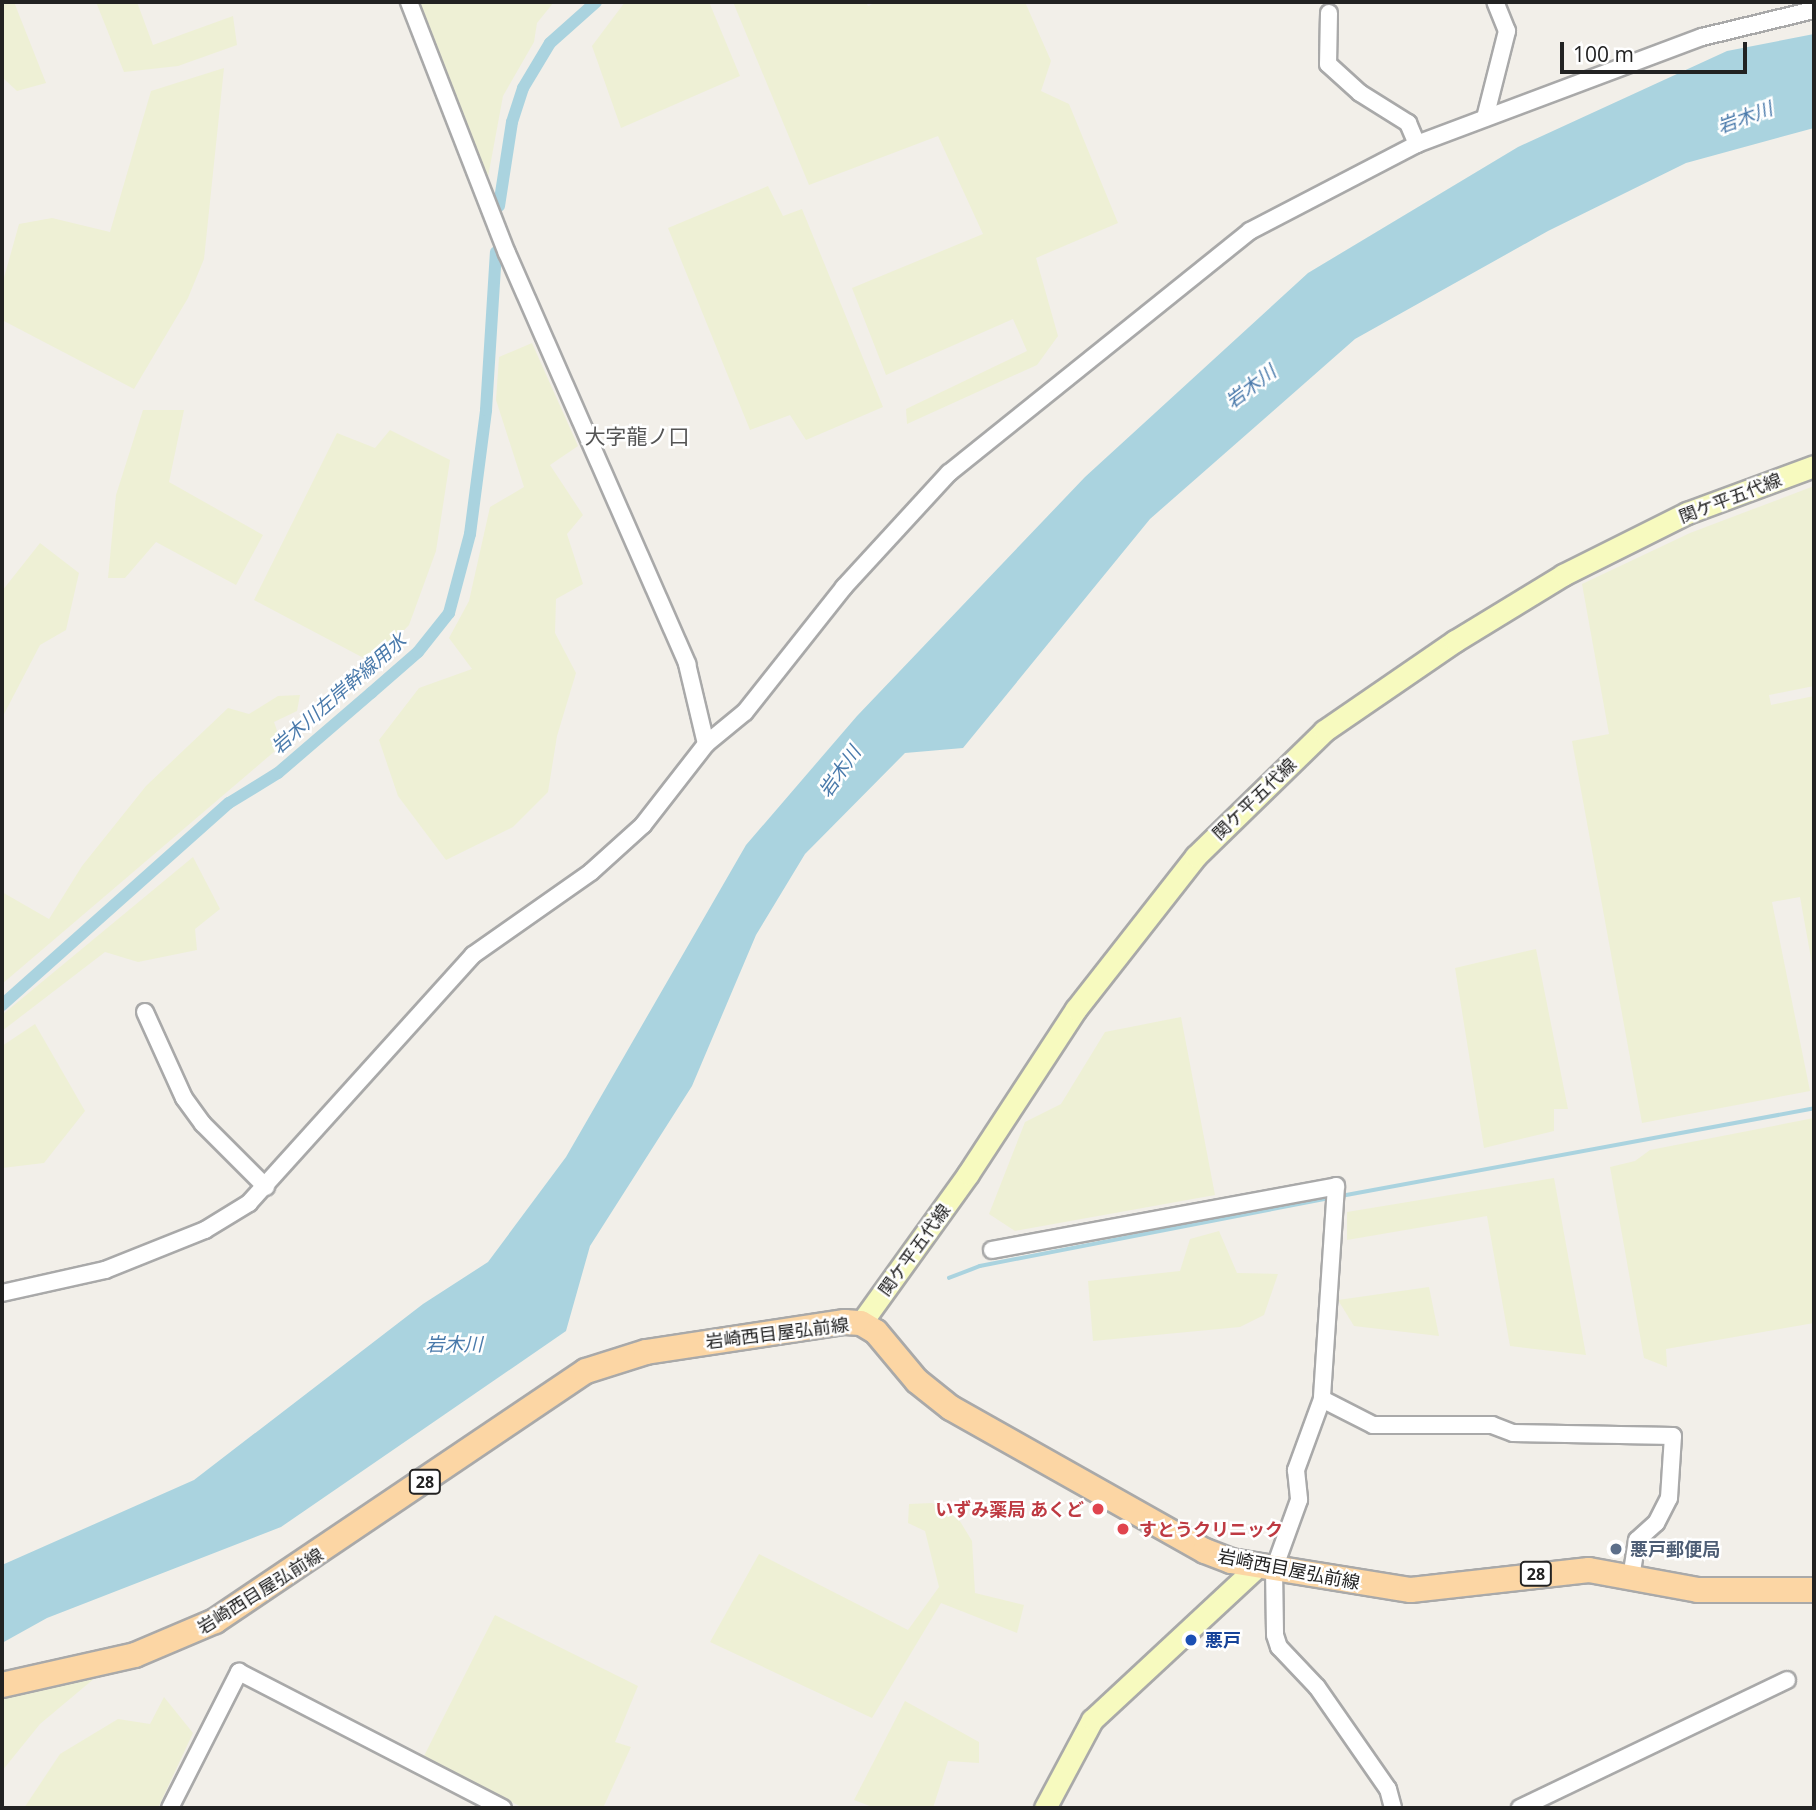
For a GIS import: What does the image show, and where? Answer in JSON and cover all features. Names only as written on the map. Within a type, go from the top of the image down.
[{"type":"main road","name":"関ケ平五代線","points":[[861,1323],[968,1174],[1076,1009],[1196,856],[1324,731],[1455,641],[1563,575],[1686,513],[1814,466]]},
{"type":"main road","name":"岩崎西目屋弘前線","points":[[2,1685],[135,1655],[208,1625],[594,1367],[646,1352],[767,1332],[861,1323],[876,1332],[917,1381],[951,1408],[1205,1551],[1266,1568],[1411,1590],[1571,1571],[1631,1577],[1698,1590],[1814,1590]]},
{"type":"main road","points":[[1045,1808],[1092,1720],[1266,1568]]},
{"type":"street","points":[[409,2],[508,253],[687,663],[706,744]]},
{"type":"street","points":[[1485,118],[1507,31],[1495,2]]},
{"type":"street","points":[[1778,19],[1782,2]]},
{"type":"street","points":[[2,1293],[104,1270],[205,1230],[265,1188],[473,955],[592,872],[633,835],[706,744],[745,712],[844,587],[949,473],[1250,232],[1417,144],[1702,37],[1814,10]]},
{"type":"street","points":[[1329,13],[1328,64],[1360,93],[1408,123],[1417,144]]},
{"type":"street","points":[[145,1012],[184,1098],[203,1124],[265,1188]]},
{"type":"street","points":[[992,1250],[1336,1186],[1322,1399],[1296,1470],[1299,1500],[1266,1568],[1279,1647],[1317,1687],[1388,1789],[1394,1808]]},
{"type":"street","points":[[1322,1399],[1373,1425],[1492,1425],[1513,1433],[1673,1436],[1669,1498],[1657,1523],[1637,1540],[1631,1577]]},
{"type":"street","points":[[170,1808],[239,1672],[503,1808]]},
{"type":"street","points":[[1520,1808],[1787,1680]]},
{"type":"green space","points":[[2,2],[14,2],[46,83],[17,91],[2,77]]},
{"type":"green space","points":[[96,2],[137,2],[153,45],[233,16],[237,45],[178,66],[124,72]]},
{"type":"green space","points":[[417,2],[554,2],[537,23],[534,42],[503,96],[488,177]]},
{"type":"green space","points":[[625,2],[709,2],[740,76],[621,128],[592,46]]},
{"type":"green space","points":[[733,2],[866,2],[868,6],[877,2],[1025,2],[1051,61],[1041,91],[1069,104],[1118,223],[1036,258],[1058,336],[1037,365],[907,424],[906,409],[1027,351],[1013,319],[886,375],[852,288],[983,234],[938,136],[809,185]]},
{"type":"green space","points":[[224,68],[204,259],[188,298],[134,389],[2,320],[2,285],[19,224],[52,218],[110,232],[151,91]]},
{"type":"green space","points":[[768,186],[783,216],[802,209],[883,407],[806,440],[790,415],[750,430],[668,228]]},
{"type":"green space","points":[[532,343],[578,446],[550,465],[583,515],[567,534],[583,584],[556,599],[555,633],[576,673],[557,736],[548,792],[513,827],[446,860],[398,796],[379,740],[419,688],[472,669],[449,638],[469,601],[490,507],[524,487],[496,400],[499,357]]},
{"type":"green space","points":[[143,410],[184,410],[169,482],[263,535],[236,585],[156,542],[125,578],[108,578],[116,495]]},
{"type":"green space","points":[[390,430],[450,460],[436,551],[409,625],[373,663],[254,600],[337,433],[375,448]]},
{"type":"green space","points":[[1814,486],[1814,686],[1769,695],[1771,705],[1814,696],[1814,975],[1800,897],[1772,902],[1810,1091],[1642,1123],[1572,741],[1609,734],[1582,584],[1690,533]]},
{"type":"green space","points":[[40,543],[79,573],[66,630],[40,645],[2,718],[2,591]]},
{"type":"green space","points":[[300,695],[297,711],[274,722],[282,745],[2,984],[2,892],[49,919],[82,866],[146,786],[228,708],[249,714],[278,696]]},
{"type":"green space","points":[[193,857],[220,909],[195,929],[197,950],[138,962],[105,952],[2,1031],[2,1015]]},
{"type":"green space","points":[[1536,949],[1568,1109],[1554,1109],[1554,1131],[1484,1148],[1455,968]]},
{"type":"green space","points":[[1181,1017],[1215,1195],[1015,1231],[989,1214],[1025,1122],[1061,1104],[1105,1032]]},
{"type":"green space","points":[[35,1024],[85,1111],[44,1163],[2,1168],[2,1046]]},
{"type":"green space","points":[[1814,1118],[1814,1323],[1666,1349],[1667,1367],[1644,1358],[1610,1167],[1635,1161],[1650,1150]]},
{"type":"green space","points":[[1554,1178],[1586,1355],[1510,1346],[1487,1216],[1347,1240],[1347,1212]]},
{"type":"green space","points":[[1219,1231],[1237,1273],[1278,1274],[1264,1315],[1240,1327],[1093,1341],[1088,1281],[1180,1271],[1190,1239]]},
{"type":"green space","points":[[1429,1287],[1439,1336],[1354,1326],[1338,1300]]},
{"type":"green space","points":[[932,1503],[958,1518],[972,1541],[975,1593],[1024,1605],[1017,1633],[941,1603],[872,1718],[710,1642],[759,1554],[908,1630],[939,1587],[925,1531],[908,1523],[909,1504]]},
{"type":"green space","points":[[495,1615],[638,1686],[615,1742],[631,1747],[603,1808],[523,1808],[424,1756]]},
{"type":"green space","points":[[96,1677],[40,1724],[2,1771],[2,1697]]},
{"type":"green space","points":[[164,1697],[193,1733],[158,1808],[24,1808],[60,1754],[118,1719],[150,1724]]},
{"type":"green space","points":[[905,1701],[979,1742],[979,1763],[948,1761],[933,1808],[875,1808],[854,1800]]},
{"type":"water","name":"岩木川","points":[[1814,34],[1814,128],[1686,163],[1548,231],[1355,339],[1150,519],[963,748],[905,753],[805,854],[756,935],[692,1086],[590,1246],[566,1331],[281,1527],[47,1618],[2,1643],[2,1565],[194,1480],[423,1304],[488,1262],[566,1157],[746,845],[857,716],[1085,477],[1308,273],[1518,147],[1727,51]]},
{"type":"waterway","name":"岩木川左岸幹線用水","points":[[499,206],[512,122],[523,88],[550,43],[596,2]]},
{"type":"waterway","name":"岩木川左岸幹線用水","points":[[2,1005],[229,803],[278,773],[418,652],[449,613],[470,534],[486,410],[496,252]]},
{"type":"waterway","points":[[1341,1196],[1814,1108]]},
{"type":"waterway","points":[[949,1278],[980,1266],[1330,1198]]},
{"type":"place","name":"いずみ薬局 あくど","points":[[1098,1509]]},
{"type":"place","name":"すとうクリニック","points":[[1123,1529]]},
{"type":"place","name":"悪戸郵便局","points":[[1616,1549]]},
{"type":"place","name":"悪戸","points":[[1191,1640]]},
{"type":"district","name":"大字龍ノ口","points":[[637,436]]}]
